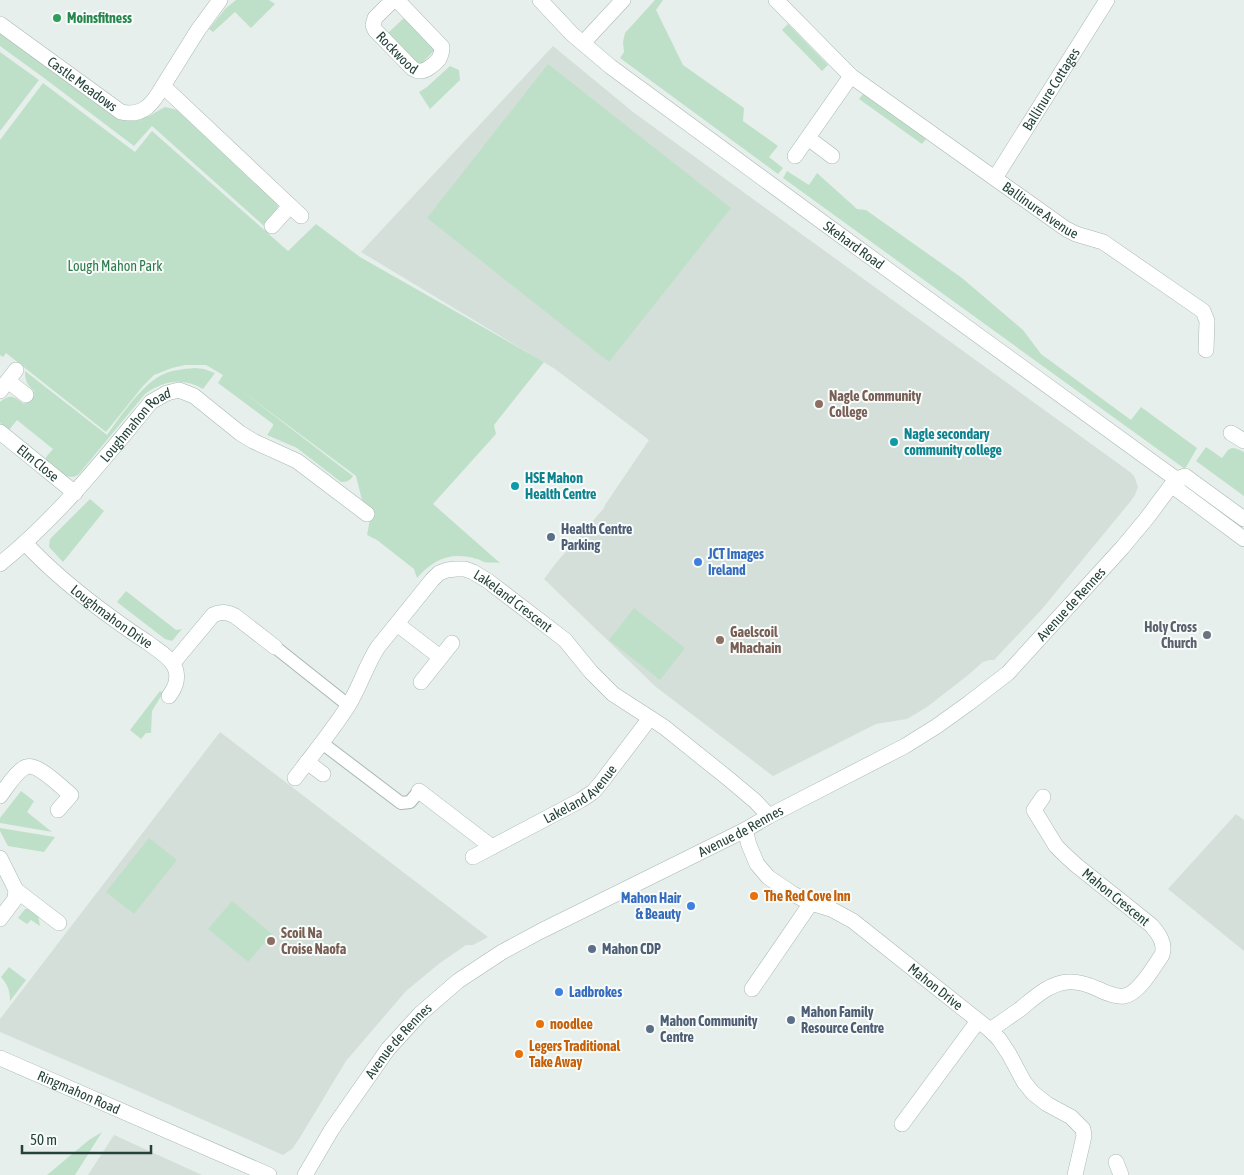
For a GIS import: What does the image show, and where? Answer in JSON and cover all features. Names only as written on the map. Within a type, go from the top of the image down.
[{"type":"street","name":"Castle Meadows","points":[[0,24],[121,112],[135,113],[144,110],[154,102],[198,30],[220,0]]},
{"type":"street","name":"Rockwood","points":[[393,0],[375,18],[373,25],[375,30],[412,68],[421,72],[439,59],[442,47],[397,0]]},
{"type":"street","name":"Skehard Road","points":[[540,0],[572,34],[611,67],[1176,479],[1178,490],[1244,539]]},
{"type":"street","points":[[583,43],[623,0]]},
{"type":"street","name":"Ballinure Avenue","points":[[776,0],[851,76],[1066,229],[1103,242],[1203,311],[1207,321],[1206,350]]},
{"type":"street","name":"Ballinure Cottages","points":[[995,178],[1107,0]]},
{"type":"street","points":[[794,156],[851,76]]},
{"type":"street","points":[[163,86],[296,211],[272,226]]},
{"type":"street","points":[[808,138],[832,156]]},
{"type":"street","points":[[8,381],[26,395]]},
{"type":"street","name":"Loughmahon Road","points":[[0,564],[25,543],[75,493],[151,402],[167,393],[179,390],[194,396],[240,433],[297,461],[367,514]]},
{"type":"street","name":"Elm Close","points":[[0,432],[75,493]]},
{"type":"street","name":"Skehard Road","points":[[1176,479],[1185,476],[1244,519]]},
{"type":"street","name":"Avenue de Rennes","points":[[305,1175],[332,1129],[388,1049],[420,1014],[458,981],[496,956],[541,931],[745,830],[904,746],[937,726],[1008,673],[1122,548],[1176,479]]},
{"type":"street","name":"Loughmahon Drive","points":[[25,543],[72,587],[116,621],[166,655],[173,663]]},
{"type":"street","name":"Lakeland Crescent","points":[[295,778],[348,705],[372,657],[397,624],[439,573],[456,569],[473,572],[488,581],[565,640],[604,687],[664,727],[730,780],[770,816]]},
{"type":"street","points":[[169,696],[176,685],[177,677],[173,663],[213,616],[217,613],[229,613],[348,705]]},
{"type":"street","points":[[397,624],[440,658]]},
{"type":"street","points":[[421,682],[452,643]]},
{"type":"street","name":"Lakeland Avenue","points":[[473,857],[593,792],[650,718]]},
{"type":"street","points":[[322,743],[401,803],[410,802],[419,791],[492,847]]},
{"type":"street","points":[[307,762],[322,774]]},
{"type":"street","points":[[0,796],[22,769],[28,766],[40,770],[70,795],[58,810]]},
{"type":"street","name":"Mahon Crescent","points":[[984,1025],[1047,989],[1068,982],[1090,986],[1114,996],[1124,996],[1132,993],[1164,951],[1159,934],[1151,925],[1076,865],[1056,846],[1034,810],[1043,798]]},
{"type":"street","name":"Mahon Drive","points":[[745,830],[757,864],[768,877],[793,894],[811,903],[846,916],[984,1025],[999,1039],[1024,1082],[1033,1093],[1071,1118],[1083,1129],[1084,1136],[1075,1175]]},
{"type":"street","points":[[0,858],[16,890],[59,923]]},
{"type":"street","points":[[0,919],[15,899],[16,890]]},
{"type":"street","points":[[752,988],[811,903]]},
{"type":"street","points":[[902,1124],[984,1025]]},
{"type":"street","name":"Ringmahon Road","points":[[0,1058],[269,1175]]},
{"type":"shaded area","name":"Nagle Community College","points":[[553,46],[633,112],[1130,472],[1134,476],[1138,487],[1130,502],[1042,609],[994,660],[983,662],[927,707],[907,719],[876,724],[773,776],[656,687],[544,579],[604,508],[649,440],[555,369],[361,252]]},
{"type":"shaded area","name":"Scoil Na Croise Naofa","points":[[220,732],[488,937],[473,945],[466,945],[440,963],[406,991],[346,1061],[299,1139],[292,1149],[283,1155],[0,1032],[0,1019]]},
{"type":"shaded area","points":[[1236,814],[1244,820],[1244,951],[1168,889]]},
{"type":"shaded area","points":[[114,1135],[202,1175],[88,1175]]},
{"type":"green space","points":[[236,0],[269,0],[275,4],[251,28],[235,12],[213,32],[209,29],[225,9]]},
{"type":"green space","points":[[655,0],[663,0],[656,10],[683,65],[744,108],[743,121],[778,146],[769,157],[783,168],[778,174],[620,58],[624,52],[623,42],[625,33]]},
{"type":"green space","points":[[404,18],[434,48],[434,51],[421,64],[418,64],[388,33]]},
{"type":"green space","points":[[788,24],[828,65],[822,71],[782,30]]},
{"type":"green space","points":[[0,33],[119,119],[138,120],[165,107],[177,110],[275,202],[278,206],[275,212],[264,226],[152,126],[134,146],[0,46]]},
{"type":"green space","points":[[0,52],[39,80],[0,131]]},
{"type":"green space","points":[[548,64],[731,208],[609,362],[427,218]]},
{"type":"green space","points":[[450,66],[459,70],[460,80],[430,109],[419,92]]},
{"type":"green space","name":"Lough Mahon Park","points":[[43,83],[135,152],[152,131],[288,251],[316,224],[360,257],[544,362],[494,425],[496,434],[433,504],[500,563],[451,556],[436,562],[417,578],[414,569],[377,540],[367,535],[372,509],[362,500],[356,476],[238,388],[353,476],[348,481],[341,482],[297,448],[267,435],[273,424],[218,383],[223,375],[206,365],[185,365],[154,375],[106,432],[6,353],[3,357],[0,355],[0,140]]},
{"type":"green space","points":[[863,94],[926,139],[922,144],[859,99]]},
{"type":"green space","points":[[787,171],[809,185],[817,173],[857,209],[866,210],[962,278],[1023,330],[1041,354],[1131,420],[1141,407],[1197,448],[1185,469],[783,178]]},
{"type":"green space","points":[[195,368],[215,373],[203,389],[188,383],[173,382],[159,386],[145,394],[78,475],[74,477],[61,473],[46,460],[46,457],[53,449],[17,420],[9,430],[0,423],[0,402],[12,397],[24,404],[34,391],[27,382],[25,371],[107,435],[131,403],[153,381],[168,372]]},
{"type":"green space","points":[[1206,447],[1222,458],[1231,448],[1244,452],[1244,496],[1196,461]]},
{"type":"green space","points":[[90,499],[104,511],[63,562],[49,547],[50,539]]},
{"type":"green space","points":[[126,591],[176,630],[182,629],[172,641],[165,639],[117,602]]},
{"type":"green space","points":[[634,608],[685,648],[660,680],[609,640]]},
{"type":"green space","points":[[160,691],[163,693],[152,711],[151,733],[146,733],[141,739],[130,730]]},
{"type":"green space","points":[[21,791],[34,801],[27,812],[52,832],[0,823],[0,818]]},
{"type":"green space","points":[[0,828],[55,837],[44,852],[8,846]]},
{"type":"green space","points":[[149,838],[177,860],[134,914],[106,892]]},
{"type":"green space","points":[[232,901],[272,934],[248,962],[208,929]]},
{"type":"green space","points":[[25,909],[29,909],[38,915],[40,926],[31,920],[27,924],[18,918]]},
{"type":"green space","points":[[9,967],[26,980],[10,1001],[8,988],[1,977]]},
{"type":"green space","points":[[102,1132],[75,1175],[47,1175],[89,1140]]},
{"type":"place","name":"Moinsfitness","points":[[57,18]]},
{"type":"place","name":"Nagle Community College","points":[[819,404]]},
{"type":"place","name":"Nagle secondary community college","points":[[894,442]]},
{"type":"place","name":"HSE Mahon Health Centre","points":[[515,486]]},
{"type":"place","name":"Health Centre Parking","points":[[551,537]]},
{"type":"place","name":"JCT Images Ireland","points":[[698,562]]},
{"type":"place","name":"Holy Cross Church","points":[[1207,635]]},
{"type":"place","name":"Gaelscoil Mhachain","points":[[720,640]]},
{"type":"place","name":"The Red Cove Inn","points":[[754,896]]},
{"type":"place","name":"Mahon Hair & Beauty","points":[[691,906]]},
{"type":"place","name":"Scoil Na Croise Naofa","points":[[271,941]]},
{"type":"place","name":"Mahon CDP","points":[[592,949]]},
{"type":"place","name":"Ladbrokes","points":[[559,992]]},
{"type":"place","name":"Mahon Family Resource Centre","points":[[791,1020]]},
{"type":"place","name":"noodlee","points":[[540,1024]]},
{"type":"place","name":"Mahon Community Centre","points":[[650,1029]]},
{"type":"place","name":"Legers Traditional Take Away","points":[[519,1054]]}]
